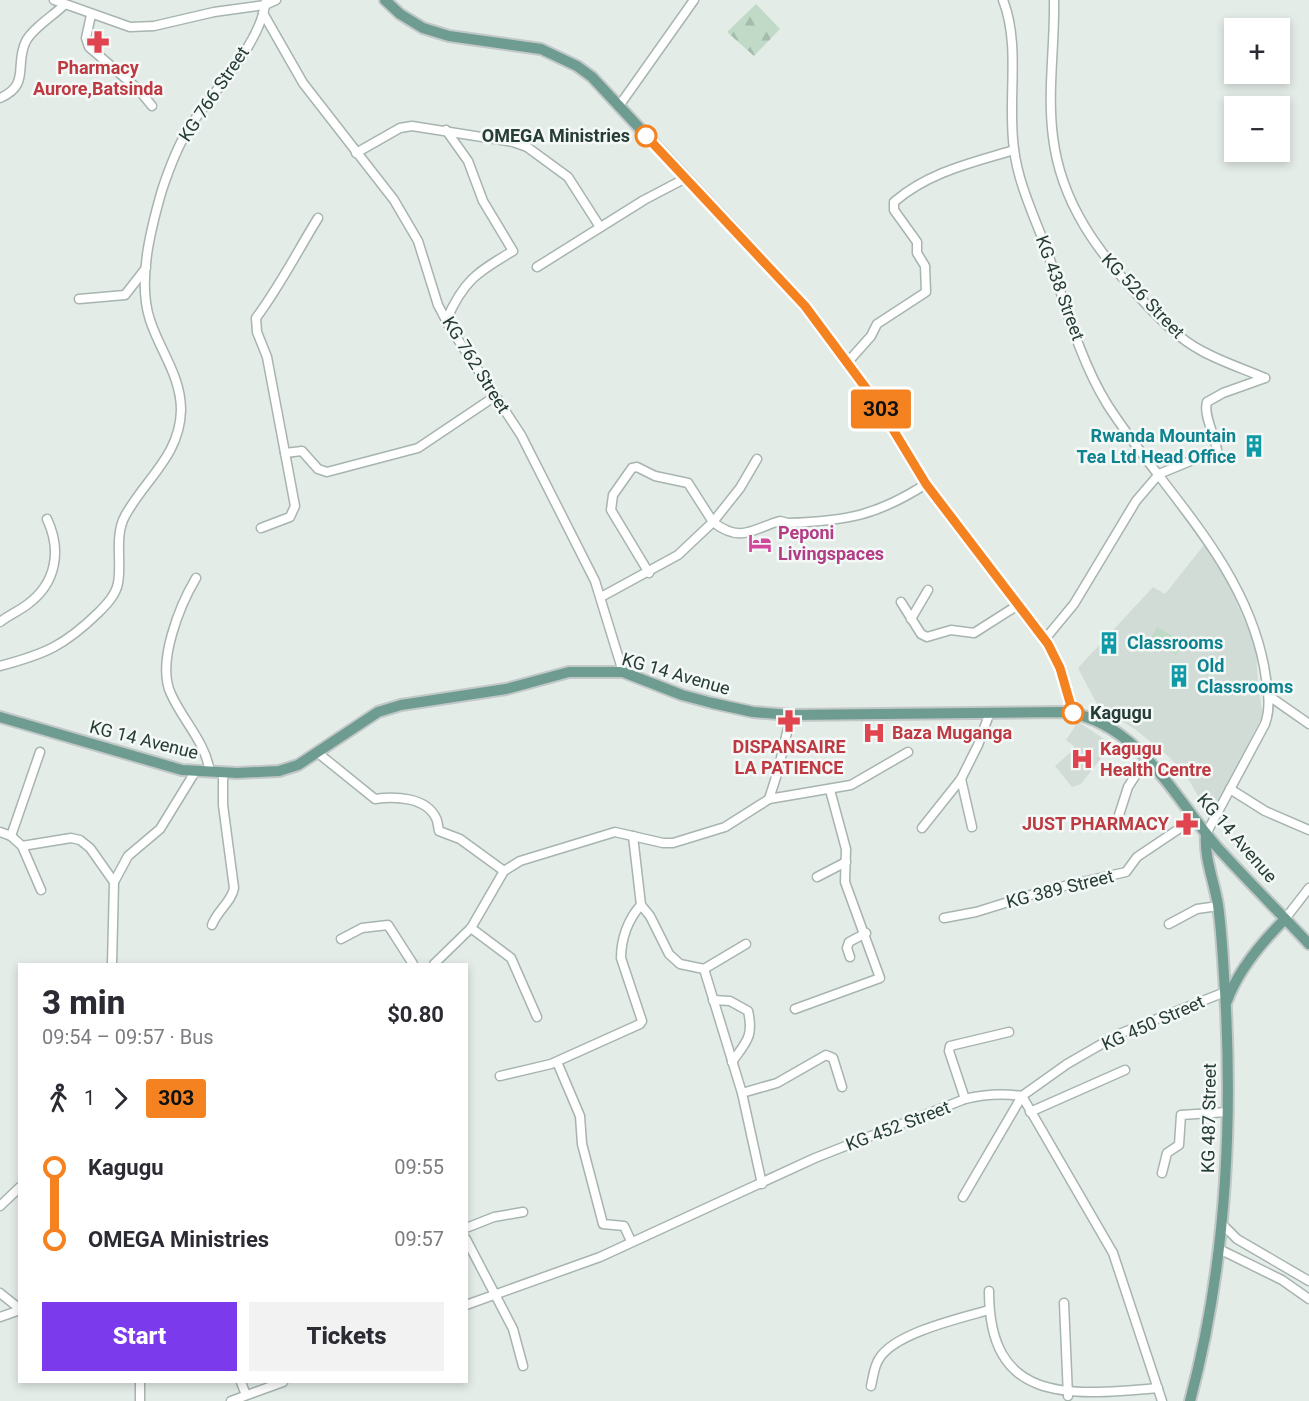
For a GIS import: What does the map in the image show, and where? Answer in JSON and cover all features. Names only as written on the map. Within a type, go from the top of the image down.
[{"type":"main road","points":[[385,0],[400,14],[423,28],[449,36],[541,49],[557,54],[592,77],[684,179],[731,225],[805,306],[877,403],[926,484],[1045,639],[1058,660],[1073,713]]},
{"type":"main road","name":"KG 14 Avenue","points":[[0,717],[195,772],[223,772],[279,771],[298,765],[378,712],[402,705],[506,689],[569,672],[623,672],[702,700],[753,712],[791,715],[1073,713],[1112,730],[1146,759],[1163,776],[1206,834],[1309,944]]},
{"type":"main road","name":"KG 487 Street","points":[[1190,1401],[1208,1333],[1221,1250],[1227,1112],[1225,992],[1218,906],[1207,855],[1206,834]]},
{"type":"main road","points":[[1225,1007],[1232,987],[1264,939],[1285,919]]},
{"type":"street","points":[[54,0],[130,27],[154,26],[214,12],[265,6],[276,0]]},
{"type":"street","points":[[619,106],[694,0]]},
{"type":"street","name":"KG 438 Street","points":[[1003,0],[1011,46],[1014,150],[1018,170],[1093,376],[1107,404],[1208,541],[1246,605],[1260,649],[1270,709],[1265,724],[1206,834]]},
{"type":"street","name":"KG 526 Street","points":[[1054,0],[1050,49],[1052,135],[1061,178],[1071,204],[1106,260],[1166,326],[1202,351],[1265,378],[1223,393],[1208,402],[1207,412],[1215,435],[1217,450],[1159,474]]},
{"type":"street","points":[[0,98],[15,90],[18,85],[26,42],[64,5]]},
{"type":"street","name":"KG 762 Street","points":[[265,6],[303,83],[394,200],[418,241],[446,321],[521,435],[601,597],[623,672]]},
{"type":"street","name":"KG 766 Street","points":[[0,666],[31,658],[63,645],[114,595],[118,582],[123,519],[165,462],[174,444],[180,420],[180,398],[169,361],[150,320],[146,300],[148,265],[162,190],[179,146],[253,36],[265,6]]},
{"type":"street","points":[[91,15],[86,43],[140,90],[152,106]]},
{"type":"street","points":[[356,153],[406,126],[446,130],[513,142],[539,154],[568,177],[600,227]]},
{"type":"street","points":[[446,130],[468,161],[483,201],[513,251],[469,280],[457,296],[446,321]]},
{"type":"street","points":[[847,363],[871,336],[877,324],[926,292],[925,266],[917,254],[917,242],[894,210],[894,202],[916,186],[946,170],[1014,150]]},
{"type":"street","points":[[537,267],[600,227],[684,179]]},
{"type":"street","points":[[261,528],[290,517],[294,512],[267,357],[257,332],[256,318],[279,288],[297,250],[318,218]]},
{"type":"street","points":[[79,299],[125,295],[148,265]]},
{"type":"street","points":[[285,453],[302,451],[318,469],[327,472],[411,451],[426,444],[494,397]]},
{"type":"street","points":[[601,597],[649,573],[678,555],[713,522],[740,488],[758,459]]},
{"type":"street","points":[[649,573],[611,510],[613,495],[633,468],[638,466],[655,476],[685,481],[713,522],[730,530],[751,534],[780,521],[788,524],[842,521],[904,498],[926,484]]},
{"type":"street","points":[[1045,639],[1074,604],[1136,501],[1159,474]]},
{"type":"street","points":[[0,622],[27,606],[46,587],[55,553],[46,519]]},
{"type":"street","points":[[196,578],[174,622],[167,678],[170,692],[203,747],[210,772]]},
{"type":"street","points":[[911,619],[928,590]]},
{"type":"street","points":[[902,602],[921,634],[927,637],[951,630],[974,633],[1018,605]]},
{"type":"street","points":[[1269,696],[1309,723]]},
{"type":"street","points":[[922,828],[961,779],[978,745],[990,712]]},
{"type":"street","points":[[769,799],[791,715]]},
{"type":"street","points":[[11,836],[40,752]]},
{"type":"street","points":[[435,963],[471,928],[504,871],[520,861],[615,832],[663,843],[673,843],[725,827],[769,799],[852,785],[908,752]]},
{"type":"street","points":[[318,753],[375,799],[389,797],[419,802],[428,807],[436,818],[439,831],[460,839],[504,871]]},
{"type":"street","points":[[1119,815],[1128,787],[1146,759]]},
{"type":"street","points":[[112,963],[114,882],[128,856],[159,829],[195,772]]},
{"type":"street","points":[[212,925],[222,906],[233,894],[234,888],[223,805],[223,772]]},
{"type":"street","points":[[961,779],[972,827]]},
{"type":"street","points":[[1230,789],[1265,811],[1309,830]]},
{"type":"street","points":[[795,1009],[878,981],[880,978],[866,933],[845,882],[846,849],[831,790]]},
{"type":"street","name":"KG 389 Street","points":[[944,918],[976,912],[1047,890],[1126,872],[1137,857],[1195,818]]},
{"type":"street","points":[[0,832],[11,836],[22,846],[41,890]]},
{"type":"street","points":[[633,836],[641,905],[650,916],[669,954],[680,964],[704,969],[746,944]]},
{"type":"street","points":[[22,846],[60,838],[80,840],[90,848],[114,882]]},
{"type":"street","points":[[817,877],[846,862]]},
{"type":"street","points":[[1285,919],[1309,888]]},
{"type":"street","points":[[500,1076],[557,1062],[641,1022],[621,958],[621,949],[629,920],[641,905]]},
{"type":"street","points":[[1169,924],[1197,909],[1218,906]]},
{"type":"street","points":[[341,939],[362,928],[388,925],[412,963]]},
{"type":"street","points":[[471,928],[512,958],[537,1017]]},
{"type":"street","points":[[850,957],[849,942],[866,933]]},
{"type":"street","points":[[704,969],[742,1093],[762,1184]]},
{"type":"street","name":"KG 450 Street","points":[[1022,1096],[1067,1064],[1119,1034],[1225,992]]},
{"type":"street","points":[[713,1000],[730,1001],[748,1011],[752,1028],[750,1035],[732,1062]]},
{"type":"street","points":[[965,1099],[949,1051],[950,1046],[1009,1032]]},
{"type":"street","points":[[742,1093],[777,1083],[826,1055],[833,1058],[842,1087]]},
{"type":"street","points":[[557,1062],[580,1116],[582,1144],[603,1224],[624,1226],[631,1241]]},
{"type":"street","points":[[1030,1112],[1125,1070]]},
{"type":"street","name":"KG 452 Street","points":[[468,1304],[600,1257],[815,1158],[965,1099],[986,1093],[1022,1096]]},
{"type":"street","points":[[1022,1096],[1113,1253],[1162,1401]]},
{"type":"street","points":[[963,1197],[1022,1096]]},
{"type":"street","points":[[1162,1173],[1167,1153],[1179,1145],[1181,1115],[1227,1112]]},
{"type":"street","points":[[0,1206],[18,1189]]},
{"type":"street","points":[[468,1227],[494,1216],[523,1212]]},
{"type":"street","points":[[1223,1225],[1237,1239],[1309,1281]]},
{"type":"street","points":[[468,1243],[513,1329],[523,1366]]},
{"type":"street","points":[[1221,1250],[1282,1280],[1309,1299]]},
{"type":"street","points":[[988,1291],[989,1310],[1002,1365],[1009,1373],[1041,1394],[1068,1396],[1158,1388]]},
{"type":"street","points":[[0,1293],[18,1308]]},
{"type":"street","points":[[1064,1303],[1068,1396]]},
{"type":"street","points":[[871,1386],[878,1360],[904,1339],[929,1328],[989,1310]]},
{"type":"street","points":[[0,1317],[18,1311]]},
{"type":"street","points":[[140,1383],[140,1401]]},
{"type":"street","points":[[242,1383],[246,1395]]},
{"type":"street","points":[[231,1401],[280,1383]]},
{"type":"shaded area","points":[[1204,545],[1226,579],[1256,647],[1258,686],[1263,715],[1210,817],[1186,775],[1167,755],[1135,729],[1099,708],[1078,668],[1153,587],[1165,594]]},
{"type":"shaded area","name":"Kagugu Health Centre","points":[[1078,722],[1112,744],[1081,784],[1072,787],[1055,766],[1071,752],[1074,746],[1066,740]]},
{"type":"green space","points":[[756,4],[780,29],[754,56],[727,32]]},
{"type":"green space","points":[[1157,627],[1184,642],[1176,655],[1150,640]]},
{"type":"bus line","name":"303","points":[[646,136],[805,306],[877,403],[926,484],[1048,644],[1058,660],[1073,713]]},
{"type":"place","name":"Pharmacy Aurore,Batsinda","points":[[98,42]]},
{"type":"place","name":"OMEGA Ministries","points":[[646,136]]},
{"type":"place","name":"Rwanda Mountain Tea Ltd Head Office","points":[[1254,446]]},
{"type":"place","name":"Peponi Livingspaces","points":[[760,543]]},
{"type":"place","name":"Classrooms","points":[[1109,643]]},
{"type":"place","name":"Old Classrooms","points":[[1179,676]]},
{"type":"place","name":"Kagugu","points":[[1073,713]]},
{"type":"place","name":"DISPANSAIRE LA PATIENCE","points":[[789,721]]},
{"type":"place","name":"Baza Muganga","points":[[874,733]]},
{"type":"place","name":"Kagugu Health Centre","points":[[1082,759]]},
{"type":"place","name":"JUST PHARMACY","points":[[1187,824]]}]
